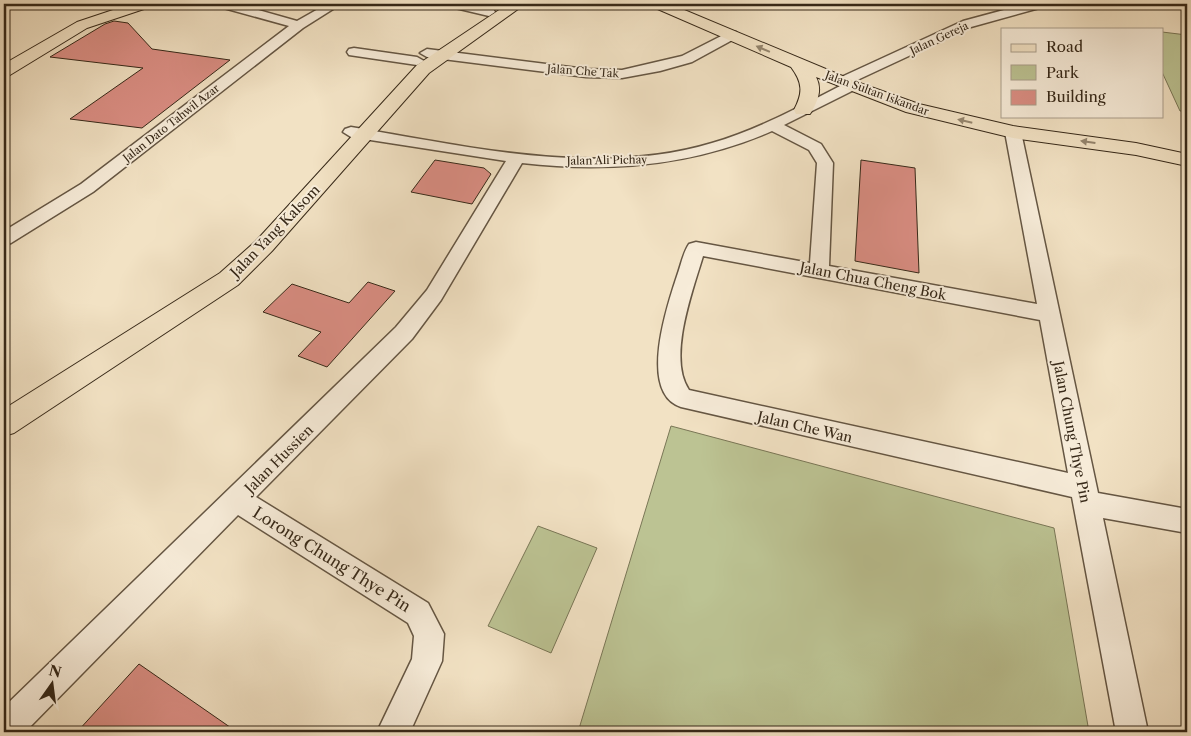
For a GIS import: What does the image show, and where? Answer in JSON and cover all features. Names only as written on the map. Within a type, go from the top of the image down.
[{"type":"main road","points":[[4,71],[82,25],[145,4]]},
{"type":"main road","name":"Jalan Yang Kalsom","points":[[4,404],[208,294],[246,263],[358,133],[423,69],[428,57],[489,12],[503,4]]},
{"type":"main road","name":"Jalan Yang Kalsom","points":[[428,57],[518,4]]},
{"type":"main road","name":"Jalan Sultan Iskandar","points":[[658,4],[847,84],[913,108],[1013,132],[1136,149],[1187,160]]},
{"type":"main road","points":[[4,58],[89,7]]},
{"type":"main road","points":[[797,63],[812,83],[810,96],[803,110]]},
{"type":"main road","name":"Jalan Sultan Iskandar","points":[[1136,149],[1152,146],[1187,150]]},
{"type":"main road","name":"Jalan Yang Kalsom","points":[[4,424],[125,338]]},
{"type":"street","points":[[224,4],[298,25]]},
{"type":"street","name":"Jalan Dato Tahwil Azar","points":[[4,239],[87,188],[298,25],[336,4]]},
{"type":"street","points":[[455,4],[489,12]]},
{"type":"street","name":"Jalan Gereja","points":[[847,84],[968,24],[1040,4]]},
{"type":"street","name":"Jalan Che Tak","points":[[354,52],[428,57],[586,73],[622,74],[660,67],[687,59],[731,35]]},
{"type":"street","name":"Jalan Ali Pichay","points":[[358,133],[517,157],[558,161],[648,161],[714,147],[772,126],[847,84]]},
{"type":"street","points":[[772,126],[815,147],[825,163],[819,271]]},
{"type":"street","name":"Jalan Chung Thye Pin","points":[[1013,132],[1132,732]]},
{"type":"street","name":"Jalan Hussien","points":[[4,730],[404,333],[434,295],[517,157]]},
{"type":"street","name":"Jalan Chua Cheng Bok","points":[[696,248],[1049,314]]},
{"type":"street","name":"Jalan Che Wan","points":[[696,248],[670,341],[670,377],[673,390],[681,398],[1187,521]]},
{"type":"street","name":"Lorong Chung Thye Pin","points":[[237,500],[418,613],[429,634],[427,661],[393,732]]},
{"type":"green space","points":[[1164,32],[1187,35],[1187,111],[1180,111],[1164,76]]},
{"type":"green space","points":[[671,426],[1054,528],[1089,732],[578,732]]},
{"type":"green space","points":[[538,526],[597,548],[551,653],[488,626]]},
{"type":"building","points":[[114,21],[128,23],[152,49],[230,60],[142,128],[70,119],[143,68],[50,57],[105,24]]},
{"type":"building","points":[[435,160],[484,168],[491,174],[472,204],[411,192]]},
{"type":"building","points":[[861,160],[915,168],[919,273],[855,261]]},
{"type":"building","points":[[368,282],[395,291],[327,367],[298,356],[321,332],[263,312],[292,284],[349,303]]},
{"type":"building","points":[[139,664],[237,732],[77,732]]}]
